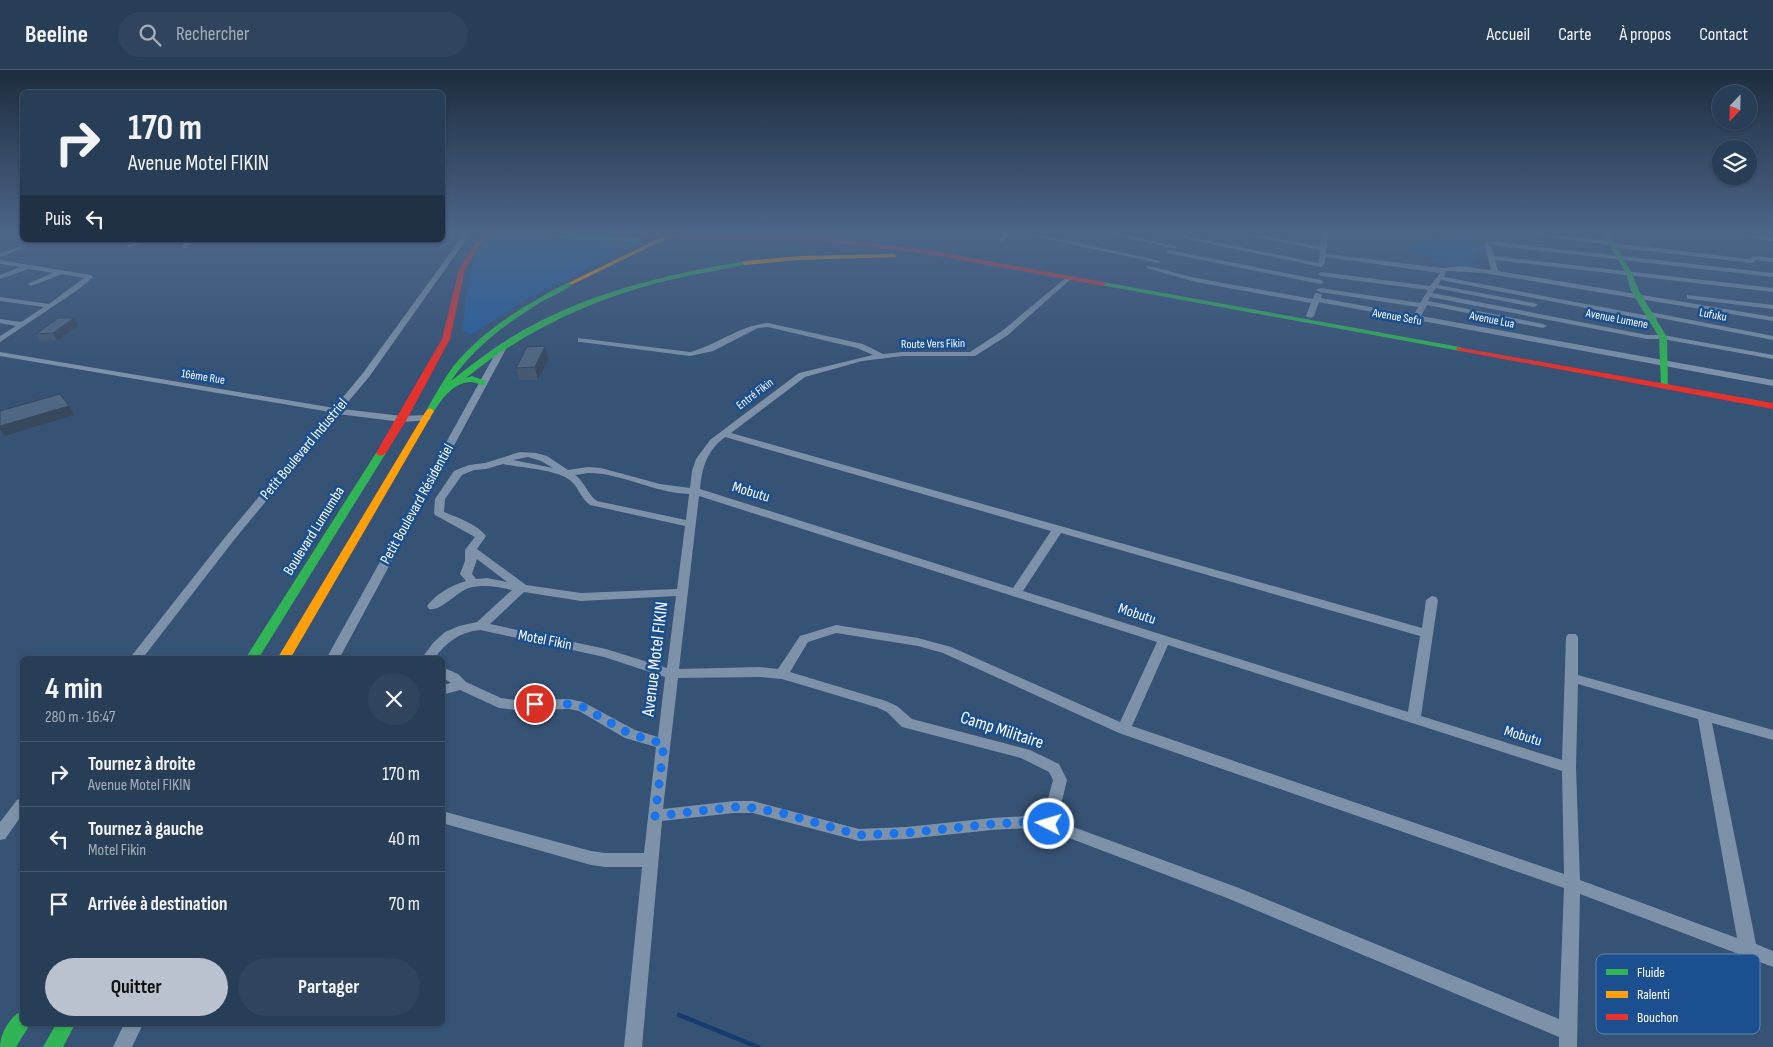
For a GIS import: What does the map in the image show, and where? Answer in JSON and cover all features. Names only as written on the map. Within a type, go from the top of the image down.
[{"type":"main road","name":"Boulevard Lumumba","points":[[253,656],[402,419],[446,340],[459,280]]},
{"type":"main road","points":[[285,656],[438,397],[464,359],[511,319],[557,291],[580,280]]},
{"type":"main road","points":[[438,397],[502,348],[539,325],[584,304],[663,280]]},
{"type":"main road","name":"Avenue Sefu","points":[[1079,280],[1665,382],[1773,399]]},
{"type":"main road","name":"Avenue Sefu","points":[[1101,280],[1665,382],[1773,406]]},
{"type":"main road","points":[[1632,280],[1636,293],[1663,337],[1665,382]]},
{"type":"main road","points":[[453,385],[472,380],[483,383]]},
{"type":"main road","points":[[5,1047],[20,1023]]},
{"type":"main road","points":[[52,1047],[65,1026]]},
{"type":"street","points":[[30,284],[42,280]]},
{"type":"street","points":[[0,340],[86,280]]},
{"type":"street","name":"Petit Boulevard Industriel","points":[[137,656],[230,538],[337,412],[366,375],[434,280]]},
{"type":"street","name":"Route Vers Fikin","points":[[802,375],[844,362],[885,358],[902,354],[972,354],[1005,333],[1068,280]]},
{"type":"street","name":"Avenue Lua","points":[[1194,280],[1417,317],[1773,383]]},
{"type":"street","points":[[1294,280],[1320,286],[1543,326]]},
{"type":"street","points":[[1310,316],[1316,301],[1321,280]]},
{"type":"street","points":[[1362,280],[1534,305]]},
{"type":"street","points":[[1417,317],[1439,280]]},
{"type":"street","name":"Lufuku","points":[[1449,280],[1773,338]]},
{"type":"street","points":[[1541,280],[1636,293],[1773,307]]},
{"type":"street","points":[[1685,280],[1773,290]]},
{"type":"street","name":"Avenue Lumene","points":[[1432,289],[1546,317],[1647,337],[1663,337],[1773,358]]},
{"type":"street","points":[[1636,293],[1773,319]]},
{"type":"street","points":[[0,300],[50,306]]},
{"type":"street","points":[[1539,340],[1546,317]]},
{"type":"street","points":[[0,321],[23,325]]},
{"type":"street","points":[[581,340],[690,354],[710,349],[756,326],[768,325],[860,346],[885,358]]},
{"type":"street","name":"Petit Boulevard Résidentiel","points":[[334,656],[502,348]]},
{"type":"street","name":"16ème Rue","points":[[0,354],[337,412],[402,419],[426,418]]},
{"type":"street","name":"Entré Fikin","points":[[724,434],[802,375]]},
{"type":"street","points":[[724,434],[1427,634]]},
{"type":"street","name":"Avenue Motel FIKIN","points":[[633,1047],[655,816],[690,524],[701,459],[713,442],[724,434]]},
{"type":"street","points":[[472,582],[466,574],[471,561],[471,550],[481,536],[475,531],[439,513],[440,499],[458,473],[472,467],[486,466],[503,461],[519,454],[553,462],[577,481],[587,498],[594,503],[690,524]]},
{"type":"street","points":[[566,473],[588,470],[601,471],[668,490],[695,491]]},
{"type":"street","name":"Mobutu","points":[[695,491],[1569,768]]},
{"type":"street","points":[[1016,592],[1058,529]]},
{"type":"street","points":[[471,550],[522,587]]},
{"type":"street","points":[[433,606],[464,583],[472,582],[487,582],[581,597],[682,592]]},
{"type":"street","points":[[480,626],[522,587]]},
{"type":"street","points":[[1413,720],[1432,600]]},
{"type":"street","name":"Motel Fikin","points":[[428,656],[436,646],[454,631],[470,626],[480,626],[606,653],[672,674]]},
{"type":"street","points":[[782,674],[804,639],[836,629],[948,650],[1124,729],[1572,884],[1759,954]]},
{"type":"street","points":[[655,816],[734,807],[753,808],[782,813],[859,835],[906,833],[992,824],[1028,822],[1049,824],[1233,894],[1568,1040],[1572,884],[1569,768],[1572,637]]},
{"type":"street","points":[[1124,729],[1164,640]]},
{"type":"street","name":"Camp Militaire","points":[[672,674],[760,672],[782,674],[881,704],[892,709],[907,723],[1025,754],[1054,768],[1060,780],[1049,824]]},
{"type":"street","points":[[445,673],[453,677],[461,686],[499,703],[516,705],[570,704],[583,707],[630,734],[664,744]]},
{"type":"street","points":[[1570,677],[1773,735]]},
{"type":"street","points":[[445,689],[461,686]]},
{"type":"street","points":[[1704,715],[1748,950]]},
{"type":"street","points":[[0,834],[20,807]]},
{"type":"street","points":[[445,818],[591,858],[605,860],[651,860]]},
{"type":"street","points":[[1760,954],[1773,959]]},
{"type":"street","points":[[122,1047],[133,1026]]},
{"type":"shaded area","points":[[468,280],[566,280],[522,302],[472,334],[463,331]]},
{"type":"building","points":[[58,318],[74,318],[53,333],[36,334]]},
{"type":"building","points":[[545,346],[535,367],[516,368],[527,347]]},
{"type":"building","points":[[60,394],[69,406],[0,426],[0,411]]},
{"type":"waterway","points":[[679,1015],[758,1047]]},
{"type":"traffic: fast","points":[[441,394],[504,345],[541,324],[597,299],[661,280]]},
{"type":"traffic: fast","points":[[1631,280],[1635,291],[1663,337],[1665,386]]},
{"type":"traffic: fast","points":[[430,411],[455,370],[483,340],[525,309],[571,283]]},
{"type":"traffic: fast","points":[[1103,284],[1460,349]]},
{"type":"traffic: fast","points":[[458,383],[472,379],[483,383]]},
{"type":"traffic: fast","points":[[253,656],[381,453]]},
{"type":"traffic: fast","points":[[5,1047],[20,1023]]},
{"type":"traffic: fast","points":[[52,1047],[65,1026]]},
{"type":"traffic: slow","points":[[571,283],[578,280]]},
{"type":"traffic: slow","points":[[285,656],[430,411]]},
{"type":"traffic: jam","points":[[381,453],[446,339],[460,280]]},
{"type":"traffic: jam","points":[[1079,280],[1103,284]]},
{"type":"traffic: jam","points":[[1460,349],[1773,406]]},
{"type":"route","points":[[535,704],[570,704],[583,707],[630,734],[664,744],[655,816],[734,807],[765,809],[859,835],[906,833],[992,824],[1028,822],[1049,824]]}]
